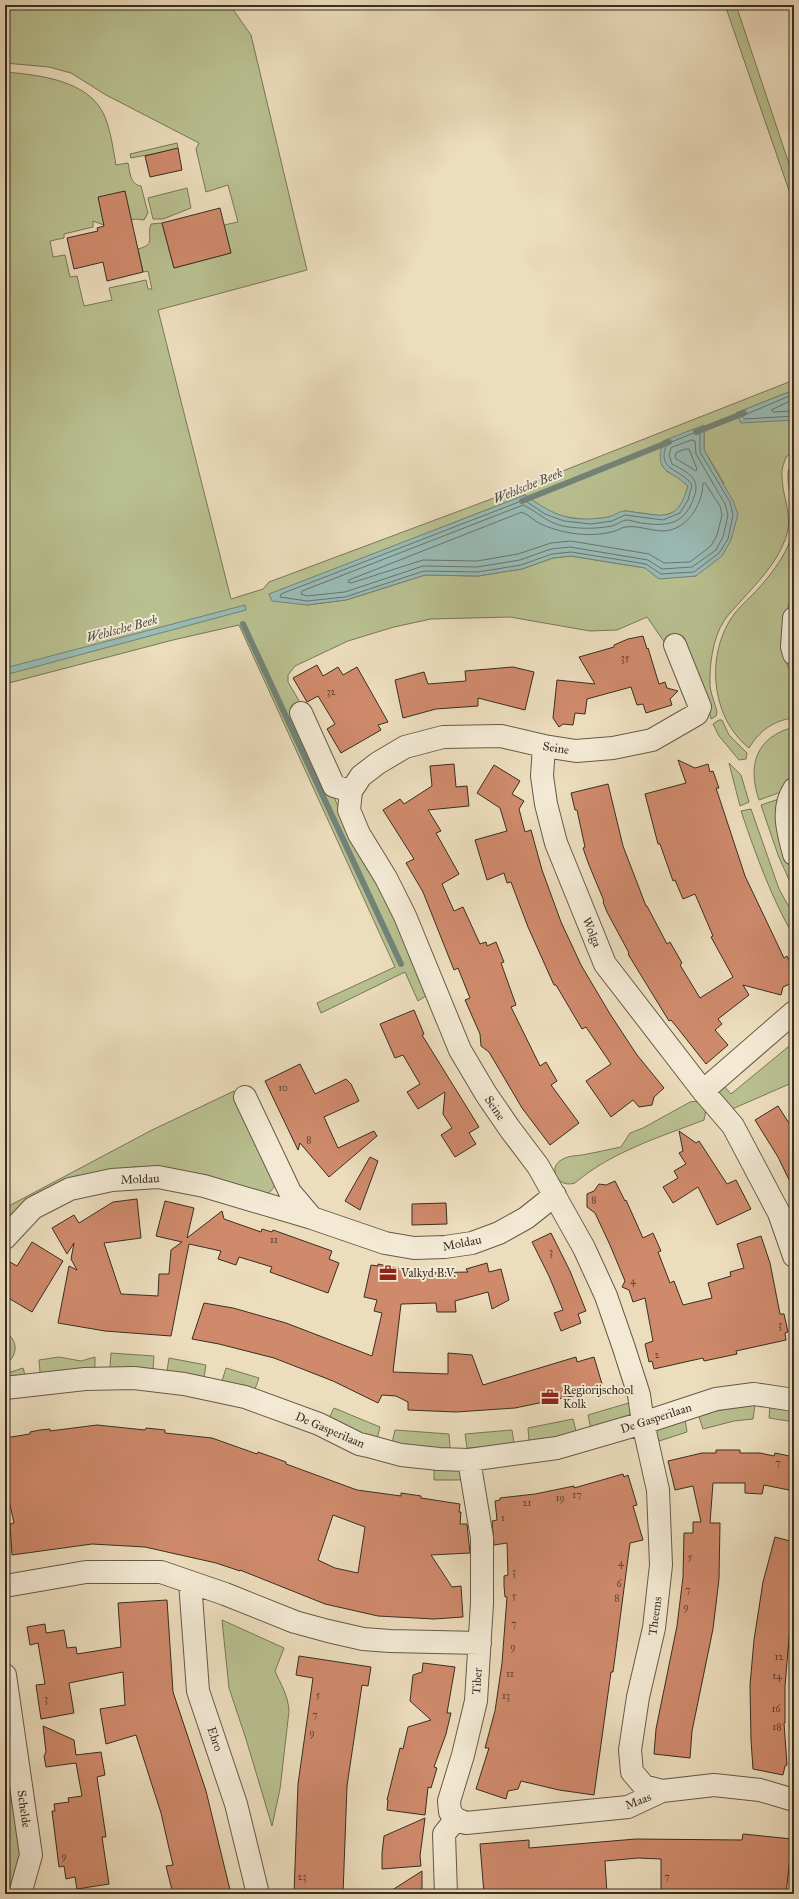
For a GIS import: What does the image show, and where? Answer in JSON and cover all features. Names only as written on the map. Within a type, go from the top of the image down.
[{"type":"street","points":[[794,618],[792,647],[794,654]]},
{"type":"street","name":"Seine","points":[[643,1423],[639,1395],[606,1296],[584,1248],[538,1166],[486,1094],[460,1050],[405,916],[386,878],[356,828],[349,810],[351,790],[361,776],[378,763],[405,747],[442,737],[501,736],[544,746],[576,751],[613,748],[652,740],[698,714],[700,707],[675,645]]},
{"type":"street","points":[[301,713],[334,786],[351,790]]},
{"type":"street","name":"Wolga","points":[[544,746],[542,776],[545,797],[556,843],[605,964],[703,1091],[733,1126],[779,1213],[794,1256]]},
{"type":"street","points":[[794,789],[786,808],[787,828],[794,854]]},
{"type":"street","points":[[703,1091],[794,1012]]},
{"type":"street","points":[[245,1097],[290,1192],[312,1218]]},
{"type":"street","name":"Moldau","points":[[5,1238],[33,1208],[70,1189],[112,1180],[158,1177],[204,1186],[312,1218],[385,1243],[414,1248],[445,1247],[472,1243],[499,1233],[526,1218],[555,1195]]},
{"type":"street","name":"De Gasperilaan","points":[[5,1388],[35,1383],[85,1379],[134,1378],[184,1384],[245,1397],[319,1424],[359,1444],[374,1448],[409,1456],[469,1460],[557,1448],[643,1423],[716,1399],[754,1394],[794,1400]]},
{"type":"street","name":"Theems","points":[[628,1808],[632,1772],[630,1750],[638,1697],[654,1628],[661,1565],[658,1490],[643,1423]]},
{"type":"street","name":"Tiber","points":[[456,1819],[450,1812],[449,1801],[463,1755],[476,1701],[482,1603],[482,1538],[469,1460]]},
{"type":"street","points":[[5,1586],[86,1572],[161,1572],[295,1622],[363,1639],[480,1643]]},
{"type":"street","name":"Ebro","points":[[190,1582],[198,1691],[236,1804],[258,1894]]},
{"type":"street","name":"Schelde","points":[[5,1675],[30,1855],[20,1894]]},
{"type":"street","points":[[632,1772],[644,1786],[662,1791]]},
{"type":"street","name":"Maas","points":[[456,1819],[466,1823],[628,1808],[662,1791],[690,1787],[728,1785],[760,1790],[794,1800]]},
{"type":"street","points":[[446,1894],[444,1834],[456,1819]]},
{"type":"green space","points":[[5,5],[230,5],[251,35],[307,270],[158,310],[231,599],[263,589],[269,582],[494,498],[794,380],[794,390],[736,413],[794,420],[794,457],[789,455],[786,457],[782,472],[788,516],[785,540],[777,557],[771,565],[727,616],[714,643],[711,661],[710,686],[717,712],[716,716],[711,719],[704,691],[665,643],[647,617],[617,630],[590,631],[510,617],[431,619],[394,627],[348,641],[295,666],[288,675],[288,682],[305,711],[319,766],[342,814],[373,869],[429,994],[418,1001],[405,972],[321,1013],[317,1003],[395,967],[239,625],[173,640],[5,684],[5,72],[48,78],[76,87],[88,95],[98,105],[105,117],[116,165],[128,163],[133,181],[137,185],[141,186],[148,213],[144,220],[136,219],[104,225],[93,221],[93,227],[64,234],[64,238],[50,241],[53,257],[65,255],[70,277],[77,276],[84,306],[112,300],[109,288],[146,280],[148,289],[152,289],[148,271],[143,272],[138,249],[144,247],[149,242],[151,224],[162,223],[174,268],[231,253],[224,225],[238,222],[228,185],[206,192],[196,149],[199,143],[106,95],[71,73],[49,67],[5,63]],"holes":[[[704,426],[704,450],[724,483],[696,576],[659,578],[646,568],[571,556],[553,558],[522,569],[478,576],[425,575],[346,600],[307,605],[269,595],[525,495],[547,511],[565,517],[590,520],[611,517],[625,511],[663,516],[677,511],[684,499],[688,486],[678,477],[666,471]]]},
{"type":"green space","points":[[725,5],[736,5],[794,179],[794,205]]},
{"type":"green space","points":[[177,143],[178,149],[131,158],[130,154]]},
{"type":"green space","points":[[187,188],[191,208],[163,219],[153,219],[148,198]]},
{"type":"green space","points":[[791,465],[794,466],[794,516],[788,482],[789,469]]},
{"type":"green space","points":[[794,526],[794,593],[789,603],[784,624],[786,661],[794,683],[794,718],[780,721],[768,727],[757,736],[749,748],[736,735],[726,719],[720,702],[716,684],[716,665],[719,646],[725,629],[735,613],[764,582],[785,552]]},
{"type":"green space","points":[[719,720],[722,720],[729,735],[747,753],[746,759],[739,760],[719,736],[713,724]]},
{"type":"green space","points":[[794,727],[794,772],[781,792],[759,800],[754,775],[758,754],[763,745],[771,738]]},
{"type":"green space","points":[[729,763],[741,775],[749,802],[740,806]]},
{"type":"green space","points":[[779,799],[785,851],[794,870],[794,891],[778,855],[761,805]]},
{"type":"green space","points":[[751,809],[779,889],[794,916],[794,937],[771,891],[758,860],[741,811]]},
{"type":"green space","points":[[794,1042],[794,1082],[730,1110],[720,1096],[718,1085],[722,1084],[731,1094]]},
{"type":"green space","points":[[234,1091],[276,1180],[273,1189],[267,1194],[261,1196],[158,1168],[135,1167],[113,1170],[26,1202],[5,1220],[5,1208],[152,1130]]},
{"type":"green space","points":[[690,1102],[699,1103],[703,1106],[706,1110],[704,1120],[636,1146],[604,1162],[575,1183],[564,1183],[556,1176],[555,1167],[563,1159],[621,1147],[630,1133],[643,1128]]},
{"type":"green space","points":[[5,1332],[13,1339],[15,1348],[12,1357],[5,1365]]},
{"type":"green space","points":[[111,1353],[154,1356],[153,1369],[111,1369]]},
{"type":"green space","points":[[59,1357],[81,1361],[95,1357],[95,1367],[93,1370],[42,1374],[40,1372],[39,1360]]},
{"type":"green space","points":[[169,1358],[206,1365],[204,1377],[202,1378],[167,1371]]},
{"type":"green space","points":[[23,1368],[25,1375],[5,1381],[5,1374]]},
{"type":"green space","points":[[226,1368],[259,1378],[255,1389],[224,1383],[222,1381]]},
{"type":"green space","points":[[632,1402],[629,1416],[591,1429],[588,1415]]},
{"type":"green space","points":[[755,1405],[753,1419],[734,1421],[703,1429],[699,1417],[701,1413]]},
{"type":"green space","points":[[770,1406],[794,1407],[794,1422],[769,1418]]},
{"type":"green space","points":[[334,1408],[380,1427],[377,1439],[375,1440],[329,1418]]},
{"type":"green space","points":[[573,1419],[576,1431],[575,1434],[531,1442],[529,1441],[528,1428]]},
{"type":"green space","points":[[685,1419],[687,1432],[656,1442],[657,1431],[660,1428],[669,1423]]},
{"type":"green space","points":[[395,1430],[449,1434],[450,1447],[448,1449],[426,1448],[392,1443]]},
{"type":"green space","points":[[512,1430],[514,1443],[512,1445],[467,1448],[465,1434]]},
{"type":"green space","points":[[434,1469],[461,1471],[465,1480],[434,1480]]},
{"type":"green space","points":[[222,1620],[284,1648],[275,1671],[286,1695],[289,1711],[280,1789],[272,1826],[229,1688]]},
{"type":"green space","points":[[5,1722],[24,1843],[12,1894],[5,1894]]},
{"type":"water","points":[[794,390],[794,420],[741,423],[736,413]]},
{"type":"water","points":[[704,425],[704,450],[733,501],[738,514],[731,540],[722,556],[696,576],[659,579],[645,568],[571,556],[553,558],[522,569],[478,576],[425,575],[346,600],[307,605],[272,601],[269,594],[525,495],[554,513],[573,518],[595,519],[612,516],[625,511],[651,515],[666,515],[672,513],[681,504],[688,486],[669,473],[662,465],[660,459],[663,441]]},
{"type":"water","points":[[245,605],[246,610],[5,675],[5,668]]},
{"type":"building","points":[[178,148],[182,170],[150,177],[145,156]]},
{"type":"building","points":[[125,191],[143,272],[107,281],[103,262],[74,269],[67,238],[98,231],[97,228],[104,226],[98,197]]},
{"type":"building","points":[[220,208],[231,253],[174,268],[162,223]]},
{"type":"building","points":[[643,636],[659,684],[665,682],[667,688],[678,691],[670,699],[672,705],[646,713],[643,704],[637,705],[631,687],[587,699],[585,714],[575,713],[573,725],[563,724],[559,727],[553,718],[557,680],[595,684],[579,657],[614,647],[614,645],[628,639]]},
{"type":"building","points":[[317,665],[323,676],[338,667],[343,675],[357,667],[388,722],[378,725],[381,730],[341,753],[327,729],[335,724],[318,696],[307,702],[293,678]]},
{"type":"building","points":[[513,667],[534,672],[525,710],[478,698],[478,706],[436,709],[403,718],[395,680],[424,672],[428,684],[466,681],[465,671]]},
{"type":"building","points":[[678,760],[695,768],[708,764],[710,772],[713,771],[719,788],[716,788],[745,876],[784,958],[787,956],[794,971],[794,982],[783,987],[781,995],[743,985],[749,995],[718,1019],[722,1024],[715,1030],[728,1045],[706,1064],[671,1020],[669,1021],[628,954],[629,953],[607,912],[583,848],[585,847],[577,810],[575,810],[571,793],[608,784],[623,846],[646,906],[667,944],[670,942],[682,963],[680,965],[700,998],[733,977],[711,937],[713,936],[695,894],[683,899],[675,880],[673,881],[660,844],[658,844],[645,794],[686,783]]},
{"type":"building","points":[[454,764],[456,787],[467,786],[469,806],[428,810],[441,831],[436,833],[459,874],[442,884],[454,911],[463,907],[480,944],[486,942],[487,946],[496,942],[504,962],[501,963],[516,1005],[511,1007],[540,1066],[546,1062],[557,1081],[551,1085],[579,1123],[550,1145],[522,1108],[489,1052],[481,1046],[480,1034],[465,1000],[470,998],[458,968],[454,970],[423,892],[406,863],[414,859],[383,810],[400,799],[404,804],[432,786],[430,766]]},
{"type":"building","points":[[494,765],[520,781],[512,794],[524,801],[519,809],[525,832],[531,830],[542,870],[561,922],[581,965],[610,1014],[637,1055],[664,1088],[654,1097],[652,1105],[639,1107],[633,1100],[611,1117],[586,1081],[611,1064],[586,1027],[582,1029],[556,985],[554,985],[528,927],[511,882],[507,883],[504,873],[487,880],[475,840],[507,831],[500,808],[477,793]]},
{"type":"building","points":[[414,1010],[424,1034],[422,1035],[479,1127],[469,1133],[476,1144],[455,1157],[441,1135],[452,1128],[443,1114],[445,1092],[418,1109],[407,1092],[420,1084],[403,1055],[395,1058],[380,1024]]},
{"type":"building","points":[[300,1064],[315,1094],[346,1079],[351,1084],[359,1101],[324,1117],[338,1148],[374,1131],[377,1136],[329,1177],[300,1143],[298,1150],[265,1081]]},
{"type":"building","points":[[778,1106],[794,1131],[794,1190],[778,1157],[755,1120]]},
{"type":"building","points":[[679,1131],[696,1143],[699,1141],[727,1184],[736,1180],[751,1209],[717,1225],[698,1187],[673,1203],[663,1187],[678,1178],[674,1171],[686,1164],[679,1153],[683,1151]]},
{"type":"building","points":[[370,1157],[378,1161],[360,1210],[345,1201]]},
{"type":"building","points":[[615,1181],[625,1201],[626,1200],[643,1238],[653,1233],[661,1251],[658,1252],[670,1283],[674,1281],[683,1305],[712,1298],[708,1283],[731,1276],[730,1272],[744,1268],[737,1244],[761,1236],[770,1263],[780,1314],[784,1314],[788,1332],[785,1333],[786,1340],[736,1351],[737,1354],[704,1361],[703,1358],[654,1369],[652,1361],[649,1362],[645,1344],[653,1341],[645,1298],[633,1302],[629,1290],[622,1287],[625,1281],[610,1245],[595,1213],[587,1207],[587,1194],[594,1191],[599,1184],[606,1185]]},
{"type":"building","points":[[137,1199],[141,1238],[104,1243],[121,1294],[158,1296],[159,1274],[169,1274],[171,1250],[182,1242],[156,1236],[165,1201],[194,1208],[187,1238],[222,1211],[224,1219],[261,1232],[262,1229],[272,1232],[273,1230],[332,1251],[329,1259],[339,1263],[328,1293],[270,1272],[272,1267],[239,1257],[236,1265],[218,1259],[221,1251],[189,1244],[171,1336],[105,1331],[58,1323],[69,1266],[77,1270],[71,1259],[74,1243],[67,1254],[52,1228],[74,1215],[79,1223],[113,1202]]},
{"type":"building","points":[[446,1203],[447,1224],[412,1225],[412,1204]]},
{"type":"building","points":[[551,1233],[570,1271],[586,1311],[578,1314],[581,1323],[561,1331],[554,1313],[563,1310],[549,1276],[532,1242]]},
{"type":"building","points":[[32,1242],[63,1261],[32,1312],[5,1296],[5,1271],[10,1262],[17,1266]]},
{"type":"building","points":[[487,1263],[489,1272],[501,1269],[509,1300],[492,1309],[488,1292],[455,1301],[456,1312],[437,1312],[436,1303],[401,1304],[393,1372],[448,1374],[448,1353],[472,1355],[483,1385],[576,1357],[577,1362],[594,1357],[602,1384],[593,1387],[594,1390],[573,1396],[515,1408],[456,1412],[408,1410],[408,1402],[396,1396],[382,1395],[378,1403],[333,1381],[274,1358],[219,1344],[192,1339],[204,1303],[233,1308],[286,1323],[372,1356],[382,1313],[374,1311],[377,1300],[364,1297],[371,1265],[378,1266],[378,1264],[406,1270],[424,1270],[424,1273],[468,1272],[466,1269]]},
{"type":"building","points":[[97,1425],[145,1430],[146,1428],[165,1430],[165,1433],[212,1438],[257,1454],[258,1452],[286,1462],[286,1464],[357,1490],[401,1496],[401,1493],[421,1496],[421,1498],[460,1504],[460,1524],[467,1524],[470,1553],[431,1555],[452,1587],[461,1586],[463,1617],[434,1619],[378,1616],[325,1604],[240,1570],[145,1547],[92,1544],[12,1555],[10,1524],[14,1523],[5,1482],[5,1438],[30,1434],[30,1432],[40,1430],[50,1429],[50,1431]],"holes":[[[333,1515],[365,1527],[358,1573],[335,1568],[318,1560]]]},
{"type":"building","points":[[716,1450],[740,1450],[740,1453],[760,1453],[774,1456],[775,1453],[794,1457],[794,1491],[764,1485],[762,1494],[745,1493],[745,1483],[713,1483],[710,1523],[720,1523],[719,1579],[713,1629],[692,1731],[690,1758],[654,1754],[656,1729],[677,1626],[683,1577],[684,1533],[693,1533],[693,1522],[701,1522],[693,1486],[675,1490],[668,1461],[702,1453],[716,1453]]},
{"type":"building","points":[[623,1474],[624,1477],[628,1475],[637,1505],[633,1506],[643,1540],[630,1543],[613,1672],[611,1672],[594,1795],[559,1790],[521,1781],[518,1789],[508,1791],[506,1799],[476,1789],[489,1748],[485,1748],[495,1711],[502,1663],[507,1597],[505,1597],[504,1576],[508,1575],[507,1543],[494,1545],[492,1521],[497,1520],[495,1501],[500,1500],[500,1498],[535,1494],[574,1486],[574,1488]]},
{"type":"building","points":[[775,1537],[794,1542],[794,1608],[789,1638],[785,1686],[784,1723],[787,1765],[785,1766],[783,1775],[753,1769],[751,1740],[750,1685],[754,1640],[763,1582]]},
{"type":"building","points":[[167,1600],[173,1692],[206,1791],[231,1894],[173,1894],[166,1866],[173,1865],[161,1813],[136,1735],[106,1744],[100,1709],[125,1705],[123,1672],[69,1683],[74,1713],[41,1719],[36,1685],[45,1684],[38,1643],[30,1645],[27,1627],[45,1624],[46,1633],[64,1630],[67,1648],[76,1647],[77,1654],[121,1647],[118,1603]]},
{"type":"building","points":[[299,1656],[371,1667],[368,1686],[362,1685],[347,1786],[343,1894],[294,1894],[298,1784],[313,1678],[296,1675]]},
{"type":"building","points":[[423,1663],[455,1667],[447,1713],[451,1713],[446,1734],[434,1767],[437,1768],[431,1788],[428,1787],[425,1815],[387,1810],[387,1800],[400,1748],[403,1749],[408,1727],[431,1720],[410,1701],[413,1675],[422,1672]]},
{"type":"building","points":[[43,1726],[74,1740],[76,1755],[101,1752],[105,1775],[97,1777],[106,1837],[102,1837],[109,1884],[77,1889],[75,1877],[66,1879],[64,1866],[59,1867],[52,1811],[55,1811],[54,1804],[69,1802],[68,1798],[82,1796],[76,1763],[46,1767]]},
{"type":"building","points":[[425,1818],[420,1856],[421,1866],[382,1869],[384,1836]]},
{"type":"building","points":[[743,1834],[792,1839],[786,1894],[661,1894],[661,1859],[638,1858],[605,1861],[607,1894],[484,1894],[480,1844],[529,1840],[529,1848],[636,1839],[742,1840]]},
{"type":"building","points":[[422,1871],[422,1892],[386,1894]]},
{"type":"waterway","name":"Wehlsche Beek","points":[[696,432],[744,413]]},
{"type":"waterway","name":"Wehlsche Beek","points":[[522,501],[669,442]]},
{"type":"waterway","points":[[243,624],[401,964]]},
{"type":"place","name":"Valkyd B.V.","points":[[388,1273]]},
{"type":"place","name":"Regiorijschool Kolk","points":[[550,1397]]}]
